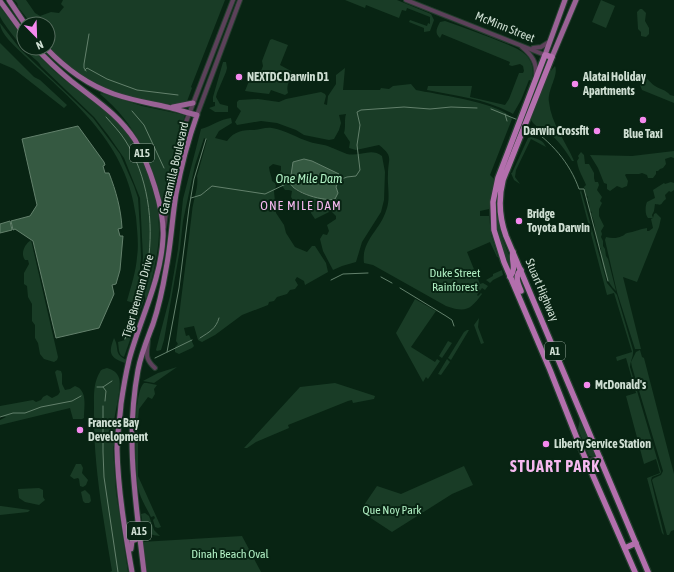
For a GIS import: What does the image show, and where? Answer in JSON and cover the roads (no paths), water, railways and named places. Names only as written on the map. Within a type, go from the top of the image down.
[{"type":"highway","name":"McMinn Street","points":[[545,55],[552,57]]},
{"type":"highway","name":"Stuart Highway","points":[[545,55],[504,174],[500,192],[501,220],[648,572]]},
{"type":"highway","name":"Stuart Highway","points":[[525,114],[552,57]]},
{"type":"highway","name":"Stuart Highway","points":[[521,126],[498,178],[493,202],[495,236],[500,253],[635,572]]},
{"type":"highway","points":[[510,277],[514,269],[512,258],[513,251]]},
{"type":"highway","points":[[521,270],[518,272],[517,280],[525,302],[529,320]]},
{"type":"highway","points":[[550,370],[561,366]]},
{"type":"highway","points":[[588,463],[600,458]]},
{"type":"highway","points":[[625,548],[636,543]]},
{"type":"main road","points":[[9,0],[20,16]]},
{"type":"main road","points":[[545,55],[565,0]]},
{"type":"main road","points":[[552,57],[576,0]]},
{"type":"main road","points":[[0,1],[16,23]]},
{"type":"main road","name":"Tiger Brennan Drive","points":[[45,56],[71,80],[108,108],[122,124],[134,140],[146,161],[156,190],[163,238],[160,261],[154,286],[128,367],[117,448],[120,491],[134,572]]},
{"type":"main road","points":[[55,56],[74,73],[100,88],[130,99],[168,107],[196,117]]},
{"type":"main road","points":[[168,107],[193,103]]},
{"type":"main road","name":"Garramilla Boulevard","points":[[140,538],[131,450],[132,408],[138,369],[161,295],[169,251],[176,192],[196,117]]},
{"type":"main road","points":[[134,572],[131,545],[132,541],[140,538]]},
{"type":"main road","name":"A15","points":[[140,538],[144,572]]},
{"type":"street","name":"Garramilla Boulevard","points":[[163,238],[169,191],[189,115],[233,0]]},
{"type":"street","name":"Garramilla Boulevard","points":[[196,117],[240,0]]},
{"type":"street","name":"McMinn Street","points":[[406,0],[545,55]]},
{"type":"street","points":[[528,48],[541,47],[549,42]]},
{"type":"street","points":[[515,43],[526,50],[534,60],[536,70],[534,84]]},
{"type":"street","points":[[148,335],[147,356],[150,364],[155,368]]},
{"type":"water","points":[[78,126],[104,162],[105,165],[103,166],[105,173],[109,173],[116,193],[121,214],[122,228],[118,229],[120,236],[123,236],[120,270],[116,284],[112,285],[114,294],[99,328],[56,338],[33,241],[15,229],[13,230],[11,221],[30,216],[37,205],[22,139]]},
{"type":"water","name":"One Mile Dam","points":[[304,159],[312,161],[339,174],[339,180],[336,187],[338,193],[335,199],[331,200],[310,196],[292,186],[290,182],[293,162]]},
{"type":"water","points":[[10,221],[12,230],[0,233],[0,224]]},
{"type":"waterway","points":[[86,71],[84,64],[89,34]]},
{"type":"waterway","points":[[85,70],[87,68],[107,79],[137,90],[178,95]]},
{"type":"waterway","points":[[339,180],[356,176],[360,170],[357,145],[360,125],[357,112],[361,110],[404,107],[430,109],[451,107],[477,108]]},
{"type":"waterway","points":[[491,109],[518,120]]},
{"type":"waterway","points":[[132,111],[144,125],[164,168]]},
{"type":"waterway","points":[[505,114],[507,121]]},
{"type":"waterway","points":[[106,117],[123,137],[133,154],[144,184],[149,216],[150,247],[146,277],[125,339]]},
{"type":"waterway","points":[[527,126],[536,132],[559,153],[570,170],[579,189],[584,189],[608,281]]},
{"type":"waterway","points":[[167,352],[179,288],[194,179],[206,139]]},
{"type":"waterway","points":[[191,198],[201,195],[212,186],[265,194],[290,182]]},
{"type":"waterway","points":[[331,280],[343,274],[368,273]]},
{"type":"waterway","points":[[381,277],[392,283]]},
{"type":"waterway","points":[[400,288],[452,320],[454,326]]},
{"type":"waterway","points":[[200,338],[214,328],[219,318]]},
{"type":"waterway","points":[[155,358],[192,340]]},
{"type":"waterway","points":[[97,387],[103,387],[112,381]]},
{"type":"waterway","points":[[103,387],[106,391],[105,401]]},
{"type":"waterway","points":[[0,417],[13,413],[25,413],[41,407],[72,401],[81,396]]},
{"type":"waterway","points":[[103,406],[104,477],[118,572]]},
{"type":"place","name":"NEXTDC Darwin D1","points":[[239,77]]},
{"type":"place","name":"Alatai Holiday Apartments","points":[[575,84]]},
{"type":"place","name":"Blue Taxi","points":[[643,120]]},
{"type":"place","name":"Darwin Crossfit","points":[[597,131]]},
{"type":"place","name":"Bridge Toyota Darwin","points":[[519,221]]},
{"type":"place","name":"McDonald's","points":[[587,385]]},
{"type":"place","name":"Frances Bay Development","points":[[80,430]]},
{"type":"place","name":"Liberty Service Station","points":[[546,444]]},
{"type":"district","name":"ONE MILE DAM","points":[[301,205]]},
{"type":"district","name":"STUART PARK","points":[[555,466]]},
{"type":"park label","name":"Duke Street Rainforest","points":[[455,280]]},
{"type":"park label","name":"Que Noy Park","points":[[392,510]]},
{"type":"park label","name":"Dinah Beach Oval","points":[[230,554]]}]
